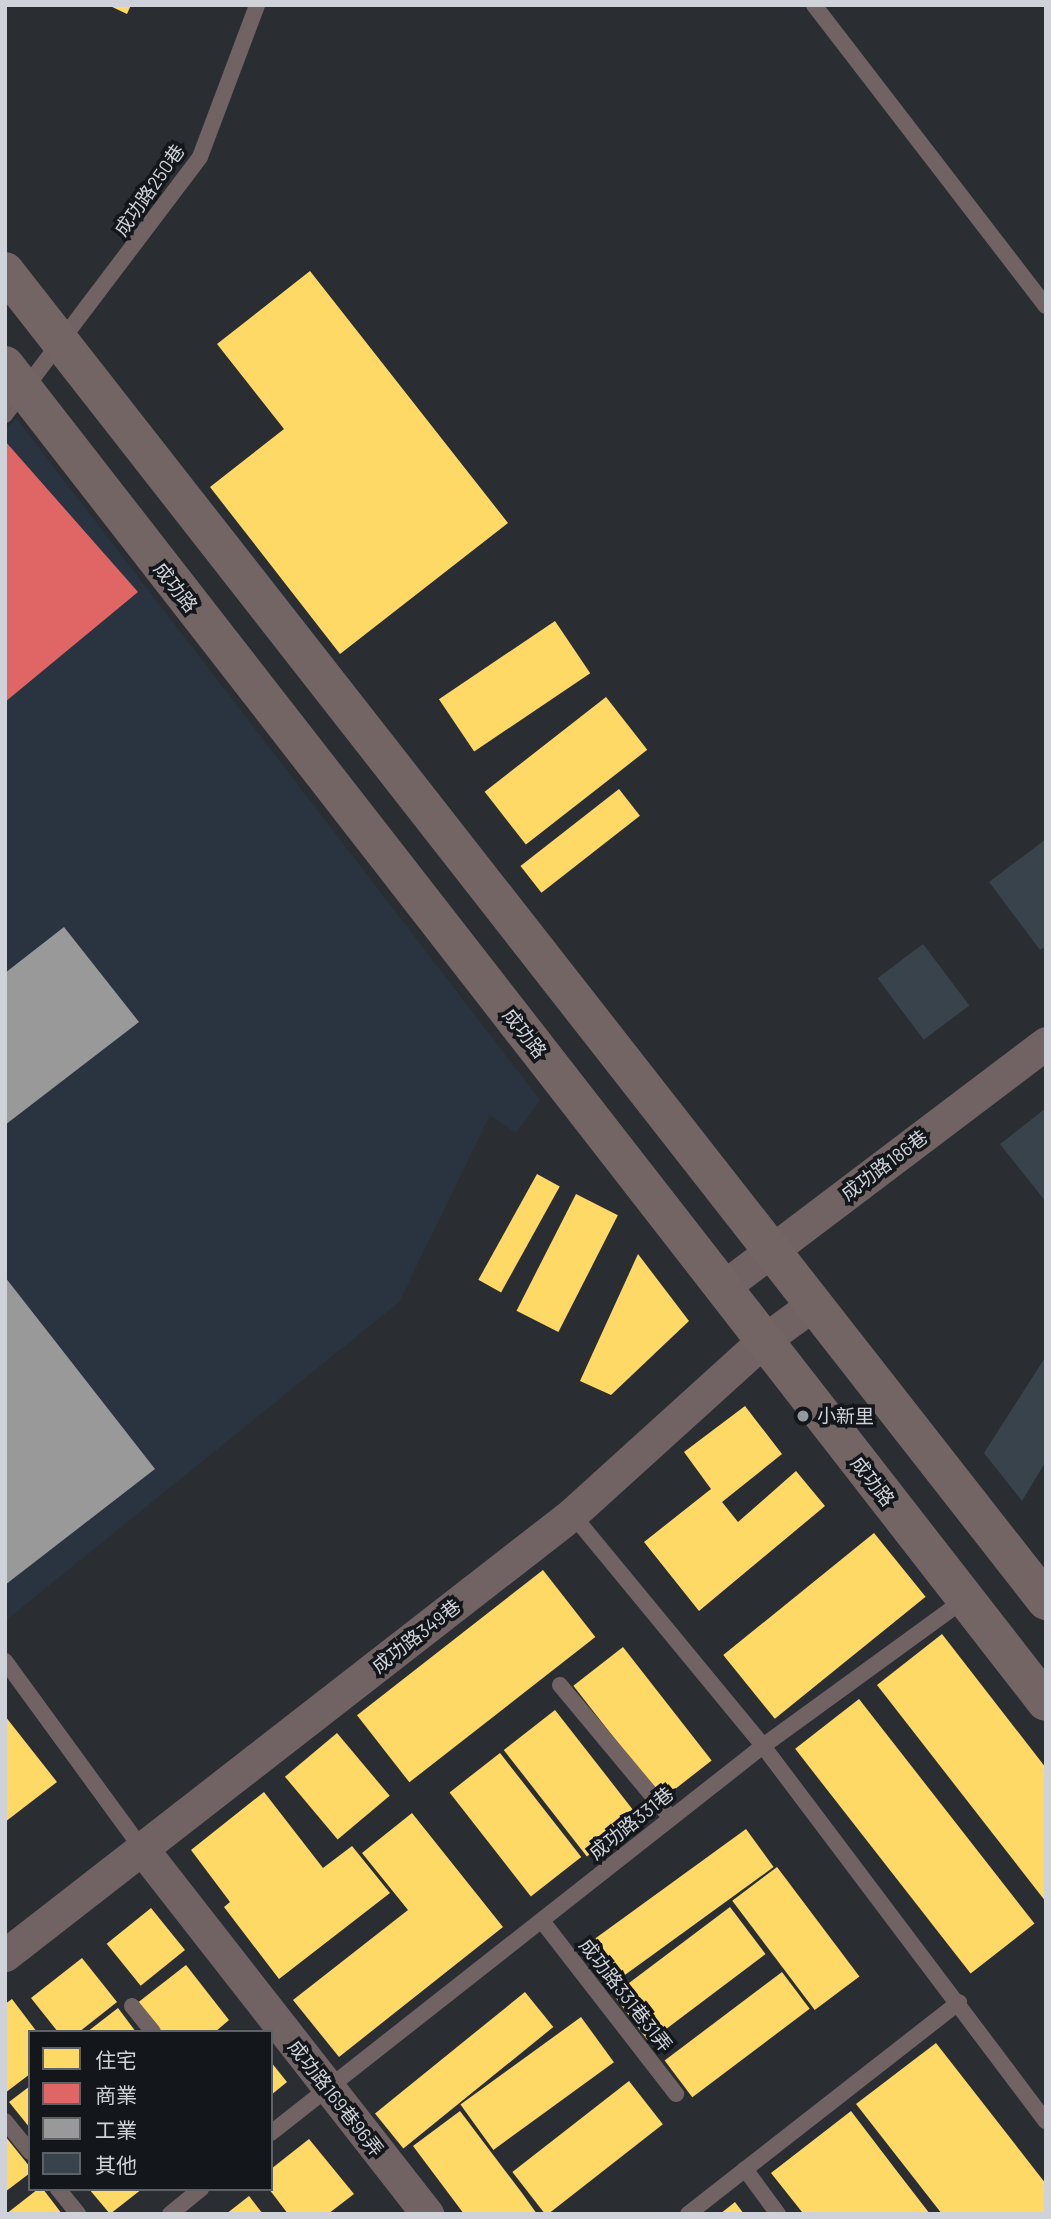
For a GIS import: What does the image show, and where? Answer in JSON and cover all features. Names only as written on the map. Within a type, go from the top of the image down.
[{"type":"main road","points":[[5,271],[774,1249],[1046,1601]]},
{"type":"main road","name":"成功路","points":[[12,391],[1046,1702]]},
{"type":"street","name":"成功路186巷","points":[[722,1288],[1046,1043]]},
{"type":"street","name":"成功路349巷","points":[[5,1955],[572,1514],[763,1341],[815,1303]]},
{"type":"street","name":"成功路169巷96弄","points":[[143,1850],[426,2214]]},
{"type":"lane","name":"成功路250巷","points":[[12,391],[61,344],[200,158],[257,5]]},
{"type":"lane","points":[[814,5],[1046,306]]},
{"type":"lane","points":[[572,1514],[763,1746],[959,2002],[1046,2121]]},
{"type":"lane","name":"成功路331巷","points":[[273,2131],[763,1746],[965,1599]]},
{"type":"lane","points":[[5,1661],[143,1850]]},
{"type":"lane","points":[[560,1685],[671,1818]]},
{"type":"lane","name":"成功路331巷31弄","points":[[542,1921],[676,2094]]},
{"type":"lane","points":[[688,2214],[959,2002]]},
{"type":"lane","points":[[132,2006],[151,2030]]},
{"type":"lane","points":[[5,2121],[28,2150]]},
{"type":"lane","points":[[745,2169],[778,2214]]},
{"type":"lane","points":[[60,2191],[78,2214]]},
{"type":"lane","points":[[170,2214],[199,2191]]},
{"type":"shaded area","points":[[16,418],[540,1100],[516,1133],[490,1115],[399,1302],[5,1621],[5,431]]},
{"type":"building: 住宅","points":[[108,5],[131,5],[127,14]]},
{"type":"building: 住宅","points":[[310,271],[508,523],[340,654],[210,487],[284,429],[217,344]]},
{"type":"building: 住宅","points":[[555,621],[590,673],[474,752],[439,699]]},
{"type":"building: 住宅","points":[[606,697],[647,750],[526,845],[485,792]]},
{"type":"building: 住宅","points":[[619,789],[640,816],[541,893],[520,866]]},
{"type":"building: 住宅","points":[[537,1174],[560,1187],[501,1292],[478,1280]]},
{"type":"building: 住宅","points":[[576,1194],[618,1215],[558,1332],[517,1311]]},
{"type":"building: 住宅","points":[[638,1254],[689,1321],[611,1395],[580,1381]]},
{"type":"building: 住宅","points":[[745,1406],[782,1454],[722,1502],[738,1522],[796,1471],[825,1506],[699,1611],[644,1542],[711,1489],[684,1452]]},
{"type":"building: 住宅","points":[[874,1533],[926,1597],[775,1719],[723,1655]]},
{"type":"building: 住宅","points":[[543,1570],[595,1637],[409,1782],[357,1715]]},
{"type":"building: 住宅","points":[[942,1634],[1046,1768],[1046,1902],[877,1685]]},
{"type":"building: 住宅","points":[[623,1647],[712,1760],[662,1799],[573,1686]]},
{"type":"building: 住宅","points":[[859,1699],[1034,1924],[971,1973],[795,1749]]},
{"type":"building: 住宅","points":[[555,1710],[638,1816],[587,1856],[504,1750]]},
{"type":"building: 住宅","points":[[5,1716],[57,1782],[5,1822]]},
{"type":"building: 住宅","points":[[337,1733],[390,1796],[338,1840],[285,1777]]},
{"type":"building: 住宅","points":[[500,1753],[581,1857],[531,1896],[450,1792]]},
{"type":"building: 住宅","points":[[264,1792],[323,1868],[352,1846],[390,1893],[279,1979],[224,1907],[230,1902],[191,1850]]},
{"type":"building: 住宅","points":[[412,1813],[503,1927],[339,2057],[293,2000],[408,1910],[362,1853]]},
{"type":"building: 住宅","points":[[746,1829],[774,1867],[623,1976],[596,1938]]},
{"type":"building: 住宅","points":[[777,1867],[859,1976],[815,2010],[732,1901]]},
{"type":"building: 住宅","points":[[730,1907],[766,1954],[649,2042],[613,1995]]},
{"type":"building: 住宅","points":[[151,1908],[185,1950],[141,1986],[107,1944]]},
{"type":"building: 住宅","points":[[82,1958],[117,2002],[82,2030],[56,2030],[31,1998]]},
{"type":"building: 住宅","points":[[186,1965],[229,2020],[217,2030],[156,2030],[136,2004]]},
{"type":"building: 住宅","points":[[782,1972],[810,2009],[692,2097],[665,2060]]},
{"type":"building: 住宅","points":[[525,1992],[553,2027],[403,2148],[375,2113]]},
{"type":"building: 住宅","points":[[12,1999],[35,2030],[28,2030],[28,2076],[5,2093],[5,2004]]},
{"type":"building: 住宅","points":[[118,2008],[134,2030],[90,2030]]},
{"type":"building: 住宅","points":[[581,2017],[614,2062],[493,2150],[460,2105]]},
{"type":"building: 住宅","points":[[936,2043],[1046,2184],[1046,2214],[942,2214],[856,2104]]},
{"type":"building: 住宅","points":[[273,2064],[287,2082],[273,2093]]},
{"type":"building: 住宅","points":[[629,2081],[663,2124],[548,2214],[545,2214],[512,2172]]},
{"type":"building: 住宅","points":[[28,2088],[28,2126],[9,2102]]},
{"type":"building: 住宅","points":[[460,2111],[537,2214],[464,2214],[413,2146]]},
{"type":"building: 住宅","points":[[851,2111],[930,2214],[802,2212],[771,2173]]},
{"type":"building: 住宅","points":[[5,2136],[28,2165],[28,2175],[5,2192]]},
{"type":"building: 住宅","points":[[309,2139],[354,2194],[328,2214],[288,2214],[271,2191],[273,2191],[273,2167]]},
{"type":"building: 住宅","points":[[35,2191],[45,2191],[62,2214],[6,2214]]},
{"type":"building: 住宅","points":[[91,2191],[139,2191],[110,2214]]},
{"type":"building: 住宅","points":[[249,2196],[263,2214],[226,2214]]},
{"type":"building: 住宅","points":[[735,2202],[744,2214],[720,2214]]},
{"type":"building: 商業","points":[[5,441],[138,592],[5,702]]},
{"type":"building: 工業","points":[[64,927],[139,1022],[5,1125],[5,973]]},
{"type":"building: 工業","points":[[5,1277],[155,1469],[5,1585]]},
{"type":"building: 其他","points":[[1046,839],[1046,946],[1040,950],[989,882]]},
{"type":"building: 其他","points":[[923,944],[969,1005],[924,1040],[877,978]]},
{"type":"building: 其他","points":[[1046,1108],[1046,1202],[1000,1144]]},
{"type":"building: 其他","points":[[1046,1356],[1046,1461],[1022,1501],[984,1453]]},
{"type":"place","name":"小新里","points":[[803,1416]]}]
